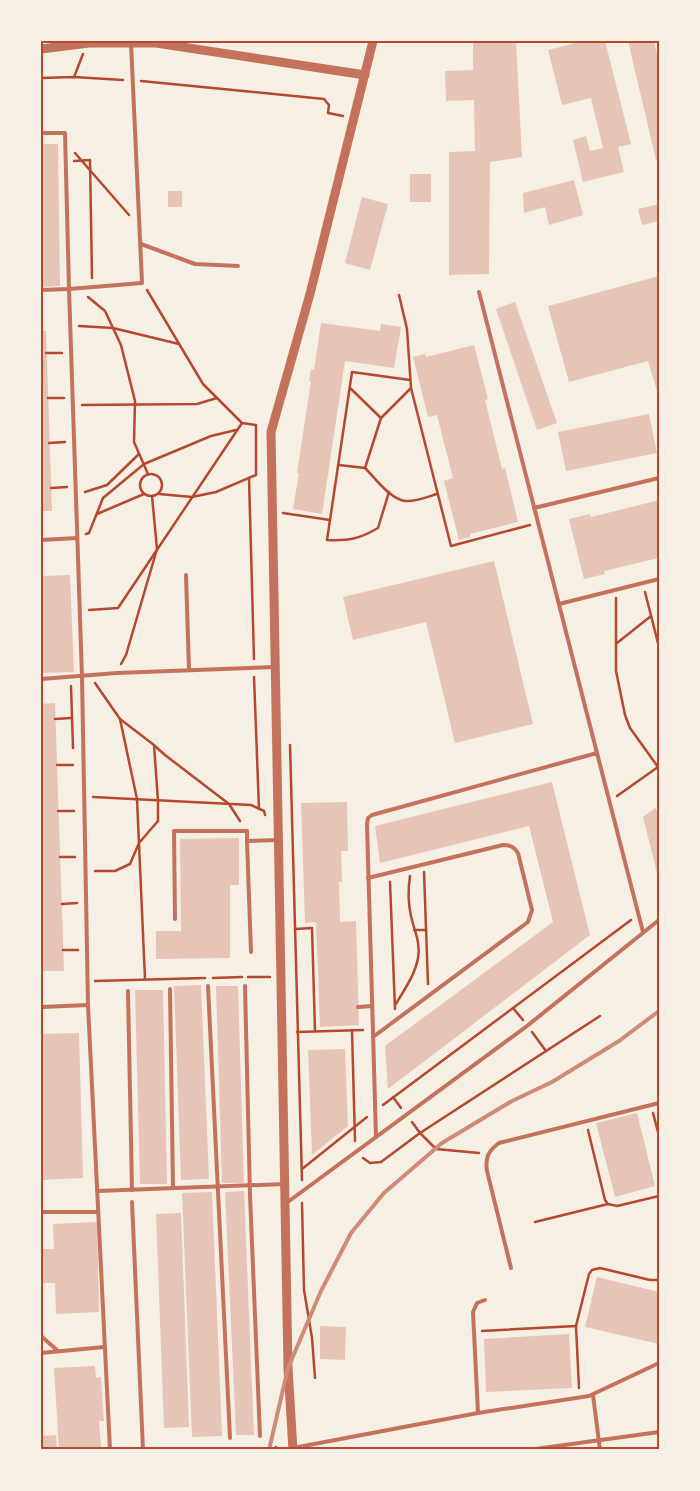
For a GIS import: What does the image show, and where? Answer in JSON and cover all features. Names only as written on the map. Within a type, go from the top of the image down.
[{"type":"street","points":[[293,1449],[288,1368],[272,432],[310,294],[373,41]]},
{"type":"street","points":[[41,49],[89,42],[156,42],[365,75]]},
{"type":"lane","points":[[41,290],[142,283],[131,42]]},
{"type":"lane","points":[[41,133],[64,133],[82,677],[88,1005],[110,1450]]},
{"type":"lane","points":[[141,244],[195,264],[238,266]]},
{"type":"lane","points":[[479,292],[643,932]]},
{"type":"lane","points":[[534,508],[659,478]]},
{"type":"lane","points":[[41,540],[77,538]]},
{"type":"lane","points":[[186,575],[189,670]]},
{"type":"lane","points":[[559,604],[659,579]]},
{"type":"lane","points":[[41,679],[117,673],[276,667]]},
{"type":"lane","points":[[376,1136],[368,878],[368,818],[372,815],[597,753]]},
{"type":"lane","points":[[175,919],[174,830],[247,832],[251,952]]},
{"type":"lane","points":[[247,841],[279,840]]},
{"type":"lane","points":[[368,878],[503,845],[510,845],[518,853],[532,910],[528,922],[373,1037]]},
{"type":"lane","points":[[286,1204],[527,1026],[659,920]]},
{"type":"lane","points":[[208,986],[230,1438]]},
{"type":"lane","points":[[245,986],[250,1185],[260,1436]]},
{"type":"lane","points":[[170,989],[173,1188]]},
{"type":"lane","points":[[128,991],[132,1190]]},
{"type":"lane","points":[[41,1007],[88,1005]]},
{"type":"lane","points":[[358,1007],[372,1006]]},
{"type":"lane","points":[[511,1268],[487,1171],[486,1161],[488,1153],[492,1148],[499,1143],[659,1103]]},
{"type":"lane","points":[[97,1191],[285,1184]]},
{"type":"lane","points":[[132,1202],[143,1450]]},
{"type":"lane","points":[[41,1212],[98,1212]]},
{"type":"lane","points":[[478,1413],[473,1312],[475,1305],[479,1301],[485,1300]]},
{"type":"lane","points":[[41,1336],[58,1352]]},
{"type":"lane","points":[[41,1353],[104,1347]]},
{"type":"lane","points":[[293,1449],[478,1413],[593,1395],[659,1363]]},
{"type":"lane","points":[[593,1395],[600,1450]]},
{"type":"lane","points":[[528,1450],[659,1432]]},
{"type":"lane","points":[[238,1450],[251,1449]]},
{"type":"path","points":[[74,77],[89,42]]},
{"type":"path","points":[[41,78],[74,77],[132,80],[324,99],[329,105],[328,113],[354,119]]},
{"type":"path","points":[[71,147],[140,228]]},
{"type":"path","points":[[65,161],[90,160],[92,287]]},
{"type":"path","points":[[97,514],[144,494],[192,497],[216,492],[256,475],[256,425],[242,423],[203,384],[142,283]]},
{"type":"path","points":[[69,289],[80,291],[105,310],[113,328],[120,345],[135,401],[134,442],[148,474]]},
{"type":"path","points":[[399,295],[407,329],[411,388],[451,546],[538,523]]},
{"type":"path","points":[[70,326],[113,328],[179,344]]},
{"type":"path","points":[[46,353],[71,352]]},
{"type":"path","points":[[389,492],[378,528],[363,536],[347,540],[327,540],[352,372],[410,380]]},
{"type":"path","points":[[349,387],[381,418]]},
{"type":"path","points":[[365,468],[381,418],[411,388]]},
{"type":"path","points":[[48,398],[73,398]]},
{"type":"path","points":[[73,405],[197,404],[217,398]]},
{"type":"path","points":[[80,610],[118,608],[242,423]]},
{"type":"path","points":[[77,538],[89,533],[103,498],[144,464],[211,436],[237,430]]},
{"type":"path","points":[[49,443],[74,442]]},
{"type":"path","points":[[76,493],[107,485],[139,454]]},
{"type":"path","points":[[338,465],[365,468],[389,492],[403,501],[412,501],[438,494]]},
{"type":"path","points":[[144,494],[140,487],[141,479],[148,474],[156,474],[162,479],[162,487],[159,494]]},
{"type":"path","points":[[249,478],[259,809]]},
{"type":"path","points":[[107,485],[111,492]]},
{"type":"path","points":[[51,488],[76,487]]},
{"type":"path","points":[[117,673],[126,655],[157,549],[152,496]]},
{"type":"path","points":[[273,512],[330,520]]},
{"type":"path","points":[[643,583],[659,647]]},
{"type":"path","points":[[609,802],[658,767],[630,728],[616,671],[616,589]]},
{"type":"path","points":[[616,643],[651,616]]},
{"type":"path","points":[[90,676],[120,719],[229,804],[247,832]]},
{"type":"path","points":[[71,678],[73,755]]},
{"type":"path","points":[[55,719],[72,718]]},
{"type":"path","points":[[120,719],[137,799],[145,979]]},
{"type":"path","points":[[290,744],[304,1290],[312,1338],[315,1378]]},
{"type":"path","points":[[60,858],[76,857],[76,872],[115,871],[130,864],[139,843],[158,821],[154,745]]},
{"type":"path","points":[[57,765],[73,765],[73,772]]},
{"type":"path","points":[[74,820],[74,796],[251,805],[264,811],[268,840]]},
{"type":"path","points":[[58,811],[74,811]]},
{"type":"path","points":[[424,864],[429,996]]},
{"type":"path","points":[[395,1005],[416,966],[419,949],[409,899],[412,867]]},
{"type":"path","points":[[389,873],[395,1020]]},
{"type":"path","points":[[62,904],[77,903],[77,895]]},
{"type":"path","points":[[302,1169],[375,1110],[638,915]]},
{"type":"path","points":[[295,928],[312,928],[315,1031]]},
{"type":"path","points":[[414,930],[426,930]]},
{"type":"path","points":[[63,950],[78,950],[78,958]]},
{"type":"path","points":[[88,981],[296,978]]},
{"type":"path","points":[[352,1030],[355,1152],[370,1163],[381,1162],[420,1133],[600,1016]]},
{"type":"path","points":[[298,1032],[372,1029]]},
{"type":"path","points":[[651,1105],[659,1136]]},
{"type":"path","points":[[586,1122],[605,1200],[608,1204]]},
{"type":"path","points":[[420,1133],[436,1149],[488,1153]]},
{"type":"path","points":[[535,1222],[608,1204],[617,1206],[659,1196]]},
{"type":"path","points":[[580,1397],[576,1326],[589,1274],[592,1270],[600,1268],[650,1280],[659,1280]]},
{"type":"path","points":[[474,1331],[576,1326]]},
{"type":"building","points":[[473,41],[516,41],[522,157],[490,162],[489,274],[449,275],[449,152],[475,151],[474,100],[446,101],[445,71],[473,70]]},
{"type":"building","points":[[583,41],[605,41],[631,144],[618,147],[624,172],[583,182],[573,140],[586,136],[590,151],[603,148],[591,98],[562,105],[548,50]]},
{"type":"building","points":[[628,41],[654,41],[659,62],[659,160],[656,160]]},
{"type":"building","points":[[41,144],[58,144],[60,286],[41,287]]},
{"type":"building","points":[[410,174],[431,174],[431,202],[410,202]]},
{"type":"building","points":[[574,180],[583,215],[549,225],[545,207],[524,213],[523,193]]},
{"type":"building","points":[[168,191],[182,191],[182,207],[168,207]]},
{"type":"building","points":[[362,197],[388,204],[370,270],[345,263]]},
{"type":"building","points":[[659,204],[659,221],[642,225],[638,209]]},
{"type":"building","points":[[659,276],[659,398],[648,361],[569,382],[548,306]]},
{"type":"building","points":[[515,302],[557,423],[537,430],[496,309]]},
{"type":"building","points":[[321,323],[380,331],[381,324],[401,327],[394,368],[345,361],[322,514],[293,509],[311,381],[309,381],[311,369],[314,370]]},
{"type":"building","points":[[41,331],[46,331],[52,511],[41,511]]},
{"type":"building","points":[[474,345],[488,399],[485,400],[502,469],[505,468],[518,522],[470,534],[470,537],[459,540],[444,481],[453,478],[437,415],[428,417],[413,357],[425,354],[426,357]]},
{"type":"building","points":[[649,414],[657,453],[566,471],[558,432]]},
{"type":"building","points":[[659,500],[659,558],[604,571],[605,574],[584,579],[569,519],[590,514],[591,517]]},
{"type":"building","points":[[494,561],[533,724],[455,743],[426,622],[353,640],[343,597]]},
{"type":"building","points":[[70,575],[74,672],[41,673],[41,576]]},
{"type":"building","points":[[55,703],[64,971],[41,971],[41,704]]},
{"type":"building","points":[[552,782],[590,935],[388,1089],[385,1046],[553,922],[529,826],[380,863],[375,826]]},
{"type":"building","points":[[347,802],[348,851],[341,851],[342,882],[339,882],[340,922],[356,921],[359,1025],[320,1027],[316,922],[305,923],[301,803]]},
{"type":"building","points":[[655,808],[657,810],[659,808],[658,877],[643,817]]},
{"type":"building","points":[[239,838],[239,885],[230,885],[230,958],[156,959],[156,931],[181,931],[180,839]]},
{"type":"building","points":[[201,985],[209,1179],[181,1180],[174,986]]},
{"type":"building","points":[[216,986],[238,986],[244,1183],[222,1183]]},
{"type":"building","points":[[135,990],[163,990],[167,1184],[140,1184]]},
{"type":"building","points":[[79,1033],[83,1178],[41,1180],[41,1034]]},
{"type":"building","points":[[345,1049],[348,1126],[312,1155],[308,1050]]},
{"type":"building","points":[[637,1113],[655,1186],[615,1197],[596,1123]]},
{"type":"building","points":[[244,1191],[254,1435],[236,1435],[225,1192]]},
{"type":"building","points":[[212,1192],[222,1436],[192,1437],[182,1193]]},
{"type":"building","points":[[181,1213],[189,1427],[164,1428],[156,1214]]},
{"type":"building","points":[[97,1222],[99,1312],[56,1314],[55,1283],[41,1283],[41,1249],[54,1249],[53,1224]]},
{"type":"building","points":[[597,1277],[659,1292],[659,1344],[585,1327]]},
{"type":"building","points":[[320,1326],[346,1327],[345,1360],[320,1359]]},
{"type":"building","points":[[569,1334],[572,1388],[486,1392],[484,1339]]},
{"type":"building","points":[[95,1366],[96,1378],[101,1377],[104,1421],[99,1421],[101,1447],[59,1450],[54,1368]]},
{"type":"building","points":[[56,1435],[57,1450],[41,1450],[41,1436]]},
{"type":"railway","points":[[269,1450],[288,1368],[321,1291],[351,1233],[384,1193],[442,1143],[512,1101],[552,1082],[619,1041],[659,1011]]}]
